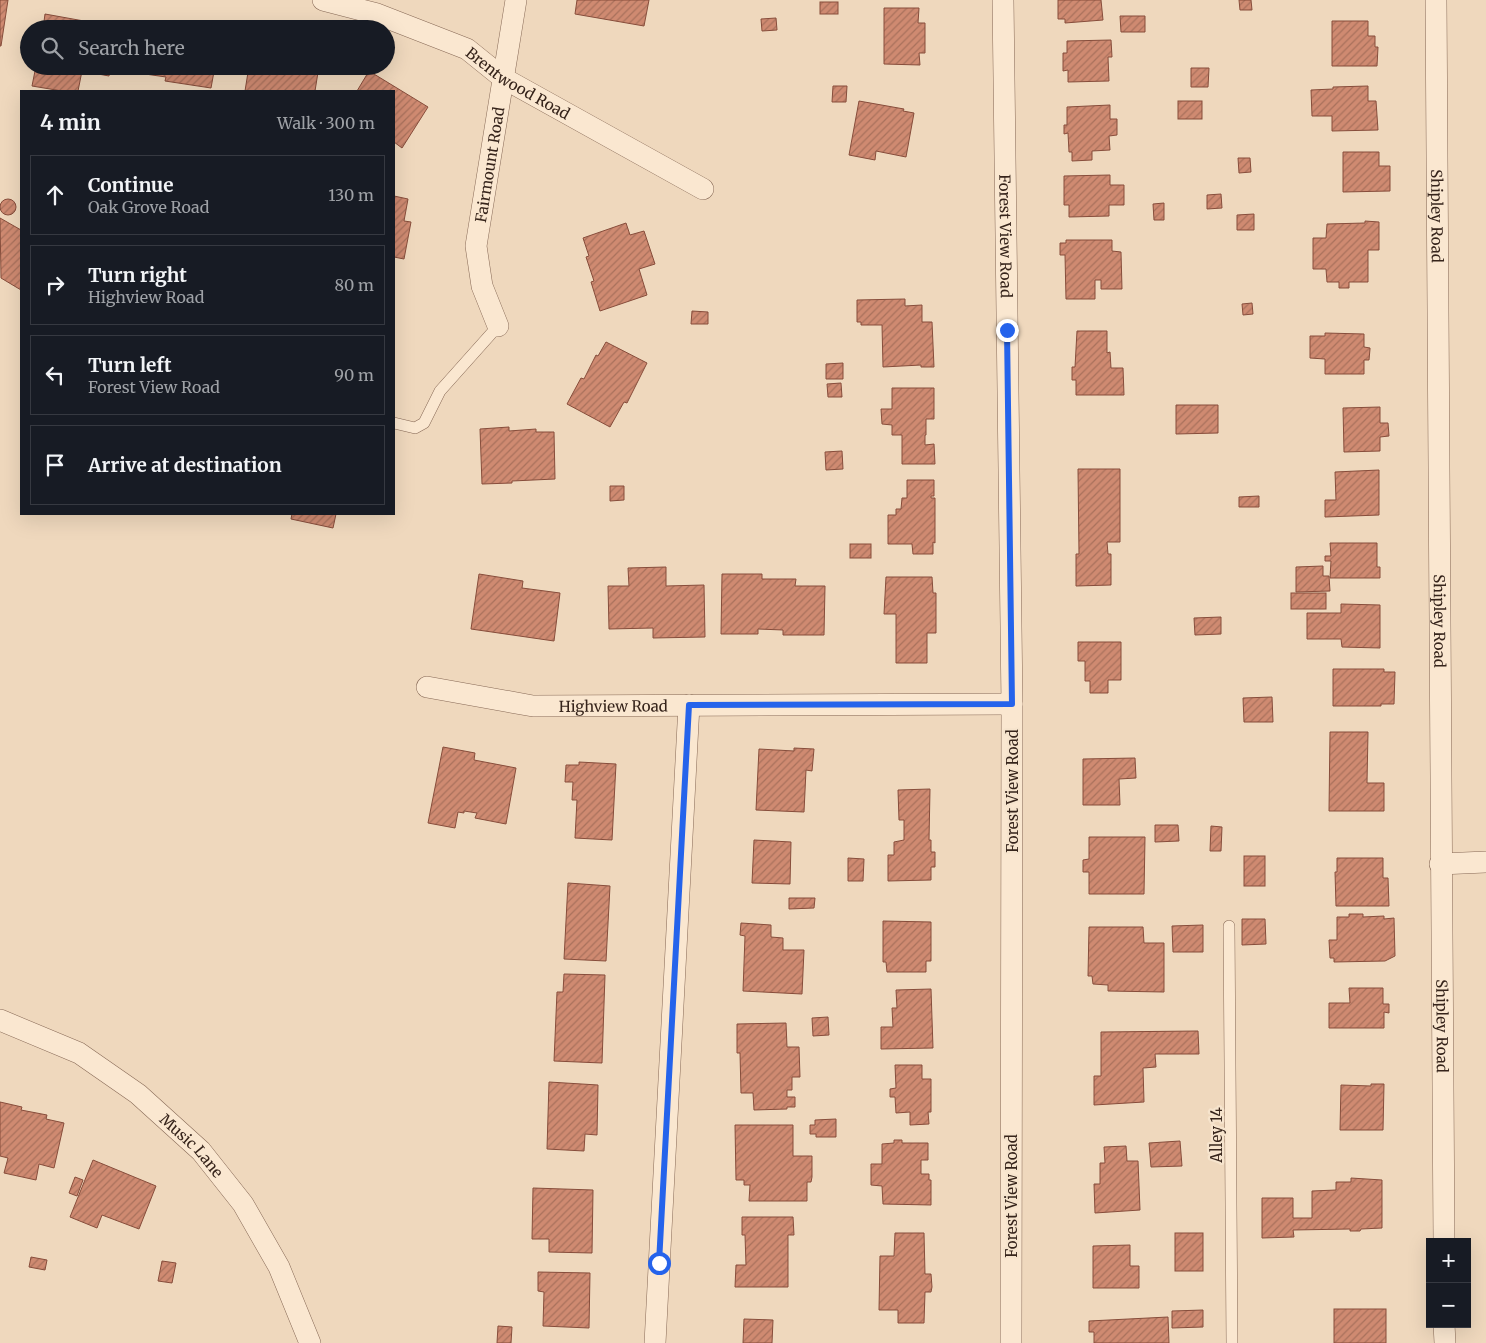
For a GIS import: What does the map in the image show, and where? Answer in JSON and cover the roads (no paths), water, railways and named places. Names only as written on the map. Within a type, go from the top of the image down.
[{"type":"street","name":"Brentwood Road","points":[[324,0],[392,20]]},
{"type":"street","name":"Fairmount Road","points":[[498,326],[482,286],[476,246],[516,0]]},
{"type":"street","name":"Forest View Road","points":[[1002,0],[1012,704],[1011,1343]]},
{"type":"street","name":"Shipley Road","points":[[1436,0],[1440,864],[1444,1238]]},
{"type":"street","name":"Brentwood Road","points":[[395,21],[467,49],[503,78],[703,189]]},
{"type":"street","name":"Highview Road","points":[[426,687],[533,706],[1012,704]]},
{"type":"street","points":[[655,1343],[689,705]]},
{"type":"street","points":[[1440,864],[1486,862]]},
{"type":"street","name":"Music Lane","points":[[0,1020],[79,1053],[138,1094],[200,1151],[243,1204],[274,1259],[310,1343]]},
{"type":"street","points":[[1444,1328],[1445,1343]]},
{"type":"lane","points":[[395,423],[415,428],[424,423],[440,391],[498,326]]},
{"type":"lane","name":"Alley 14","points":[[1229,926],[1232,1343]]}]
